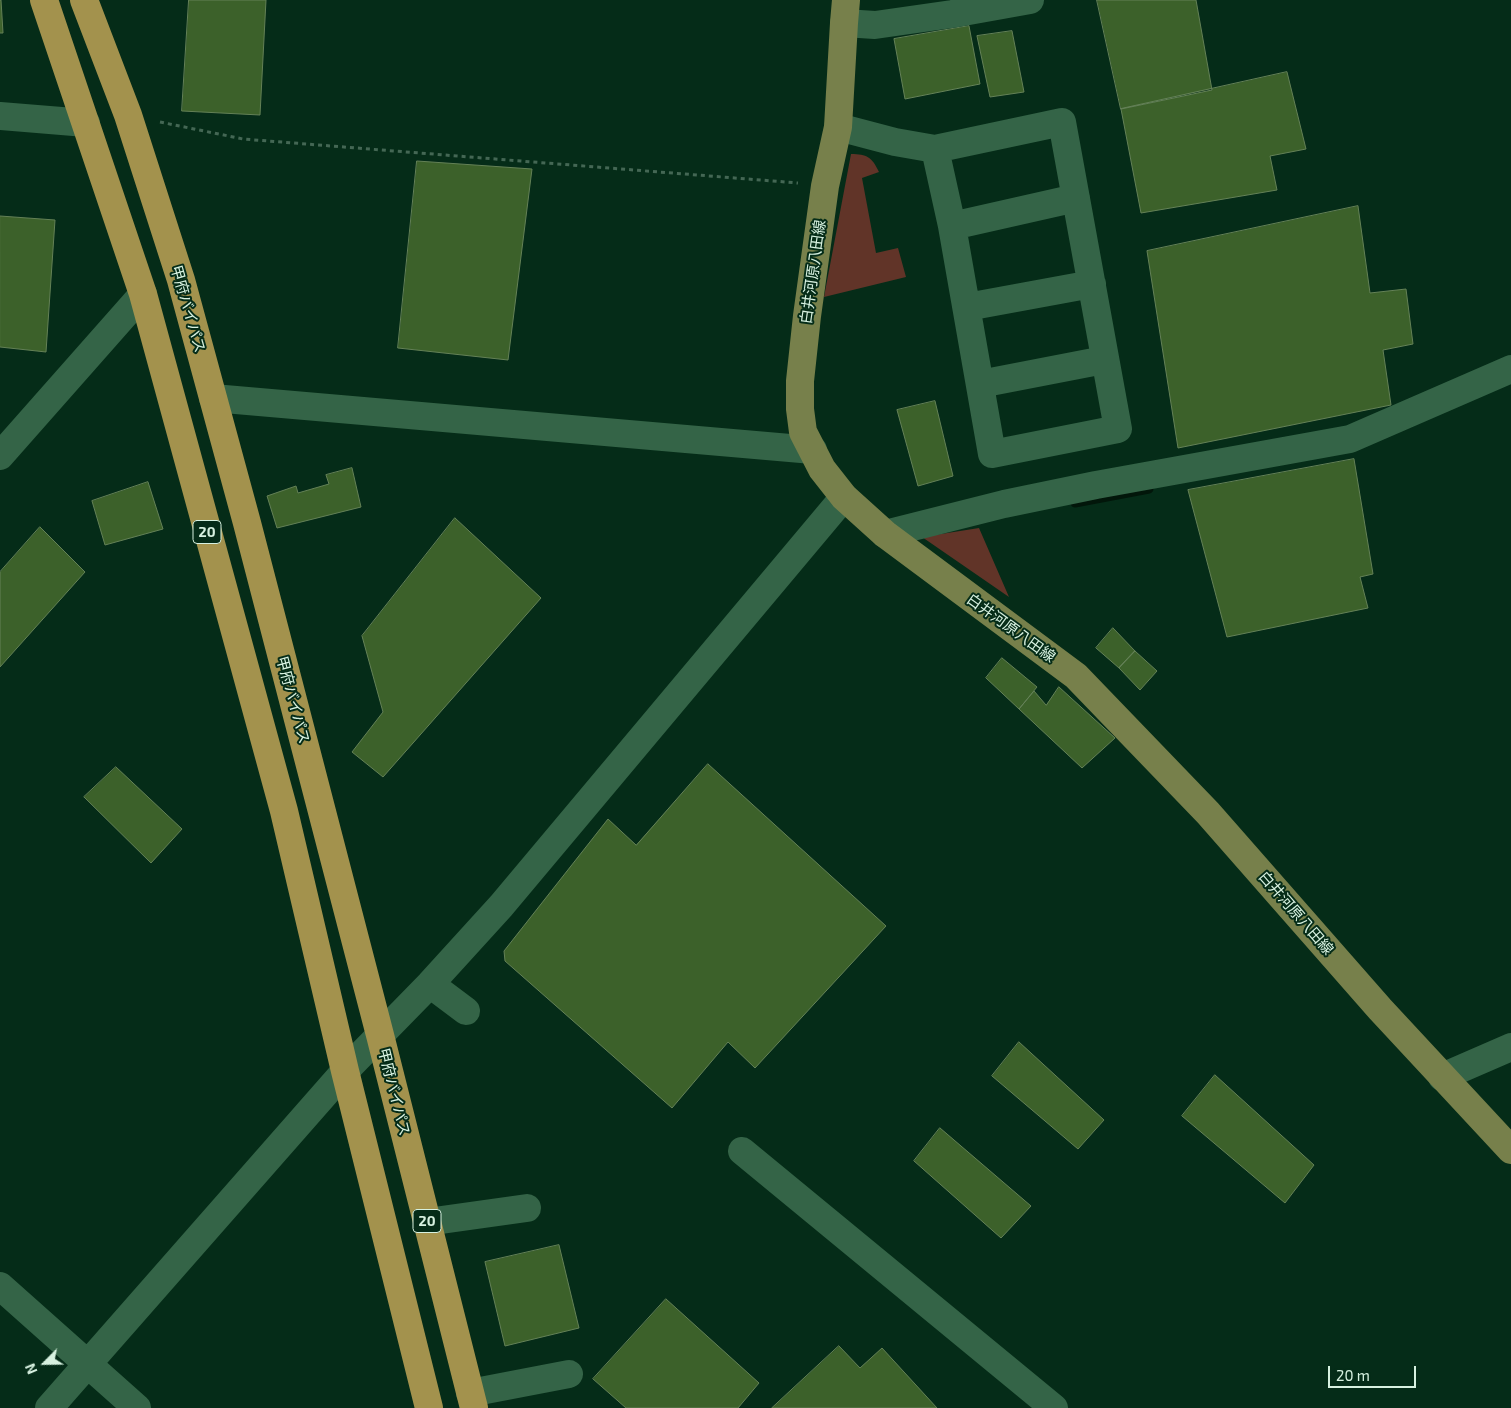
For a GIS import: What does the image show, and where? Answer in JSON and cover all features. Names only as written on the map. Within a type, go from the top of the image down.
[{"type":"highway","name":"20","points":[[44,0],[143,294],[284,811],[345,1071],[429,1408]]},
{"type":"highway","name":"甲府バイパス","points":[[84,0],[128,115],[181,280],[247,523],[380,1035],[472,1400]]},
{"type":"main road","name":"白井河原八田線","points":[[845,11],[838,127],[825,186],[806,316],[800,381],[800,409],[803,432],[822,469],[844,497],[884,534],[1076,676],[1214,820],[1380,1009],[1511,1150]]},
{"type":"street","points":[[845,11],[875,25],[1030,0]]},
{"type":"street","points":[[0,116],[86,123]]},
{"type":"street","points":[[838,127],[895,142],[935,149],[1062,122],[1118,429],[992,454],[952,226],[935,149]]},
{"type":"street","points":[[952,226],[1076,198]]},
{"type":"street","points":[[967,307],[1092,284]]},
{"type":"street","points":[[0,456],[143,294]]},
{"type":"street","points":[[980,384],[1104,360]]},
{"type":"street","points":[[884,534],[1004,504],[1096,485],[1350,440],[1511,369]]},
{"type":"street","points":[[213,398],[813,450]]},
{"type":"street","points":[[49,1408],[345,1071],[430,984],[501,906],[844,497]]},
{"type":"street","points":[[430,984],[466,1011]]},
{"type":"street","points":[[1442,1077],[1511,1047]]},
{"type":"street","points":[[742,1151],[1054,1408]]},
{"type":"street","points":[[427,1222],[527,1208]]},
{"type":"street","points":[[0,1286],[137,1408]]},
{"type":"street","points":[[472,1400],[569,1374]]},
{"type":"path","points":[[128,115],[243,139],[825,186]]},
{"type":"shaded area","points":[[851,154],[868,157],[879,172],[862,178],[876,253],[898,248],[906,277],[824,297]]},
{"type":"shaded area","points":[[979,528],[1009,597],[922,537]]},
{"type":"building","points":[[1,0],[3,33],[0,33]]},
{"type":"building","points":[[189,0],[266,0],[260,115],[182,111]]},
{"type":"building","points":[[1097,0],[1196,0],[1212,90],[1121,109]]},
{"type":"building","points":[[969,26],[980,84],[905,99],[894,39]]},
{"type":"building","points":[[1012,31],[1024,92],[990,97],[977,36]]},
{"type":"building","points":[[1287,72],[1306,149],[1270,156],[1277,190],[1141,213],[1121,109]]},
{"type":"building","points":[[417,161],[532,169],[508,360],[398,348]]},
{"type":"building","points":[[1358,206],[1370,293],[1406,289],[1413,344],[1383,350],[1391,405],[1178,448],[1147,251]]},
{"type":"building","points":[[0,216],[55,220],[46,352],[0,347]]},
{"type":"building","points":[[935,401],[953,476],[918,486],[897,410]]},
{"type":"building","points":[[1354,459],[1373,574],[1360,577],[1368,608],[1227,637],[1188,490]]},
{"type":"building","points":[[352,468],[361,507],[277,528],[267,496],[296,486],[298,493],[329,484],[326,475]]},
{"type":"building","points":[[148,482],[163,529],[105,545],[92,501]]},
{"type":"building","points":[[455,518],[541,598],[383,777],[352,752],[383,712],[362,636]]},
{"type":"building","points":[[40,527],[85,572],[0,667],[0,572]]},
{"type":"building","points":[[1113,628],[1135,651],[1119,668],[1096,648]]},
{"type":"building","points":[[1135,651],[1157,671],[1140,690],[1119,668]]},
{"type":"building","points":[[1002,658],[1037,687],[1019,709],[986,678]]},
{"type":"building","points":[[1059,687],[1115,738],[1082,768],[1019,709],[1034,691],[1046,705]]},
{"type":"building","points":[[708,764],[886,926],[755,1068],[728,1042],[672,1108],[505,961],[504,951],[608,819],[636,845]]},
{"type":"building","points":[[116,767],[182,829],[151,863],[84,797]]},
{"type":"building","points":[[1019,1042],[1104,1120],[1078,1149],[992,1076]]},
{"type":"building","points":[[1215,1075],[1314,1165],[1285,1203],[1182,1116]]},
{"type":"building","points":[[940,1128],[1031,1206],[1001,1238],[914,1161]]},
{"type":"building","points":[[559,1245],[579,1328],[505,1346],[485,1262]]},
{"type":"building","points":[[666,1299],[759,1383],[738,1408],[626,1408],[593,1379]]},
{"type":"building","points":[[839,1346],[860,1368],[882,1348],[937,1408],[772,1408]]},
{"type":"waterway","points":[[1075,503],[1149,489]]}]
